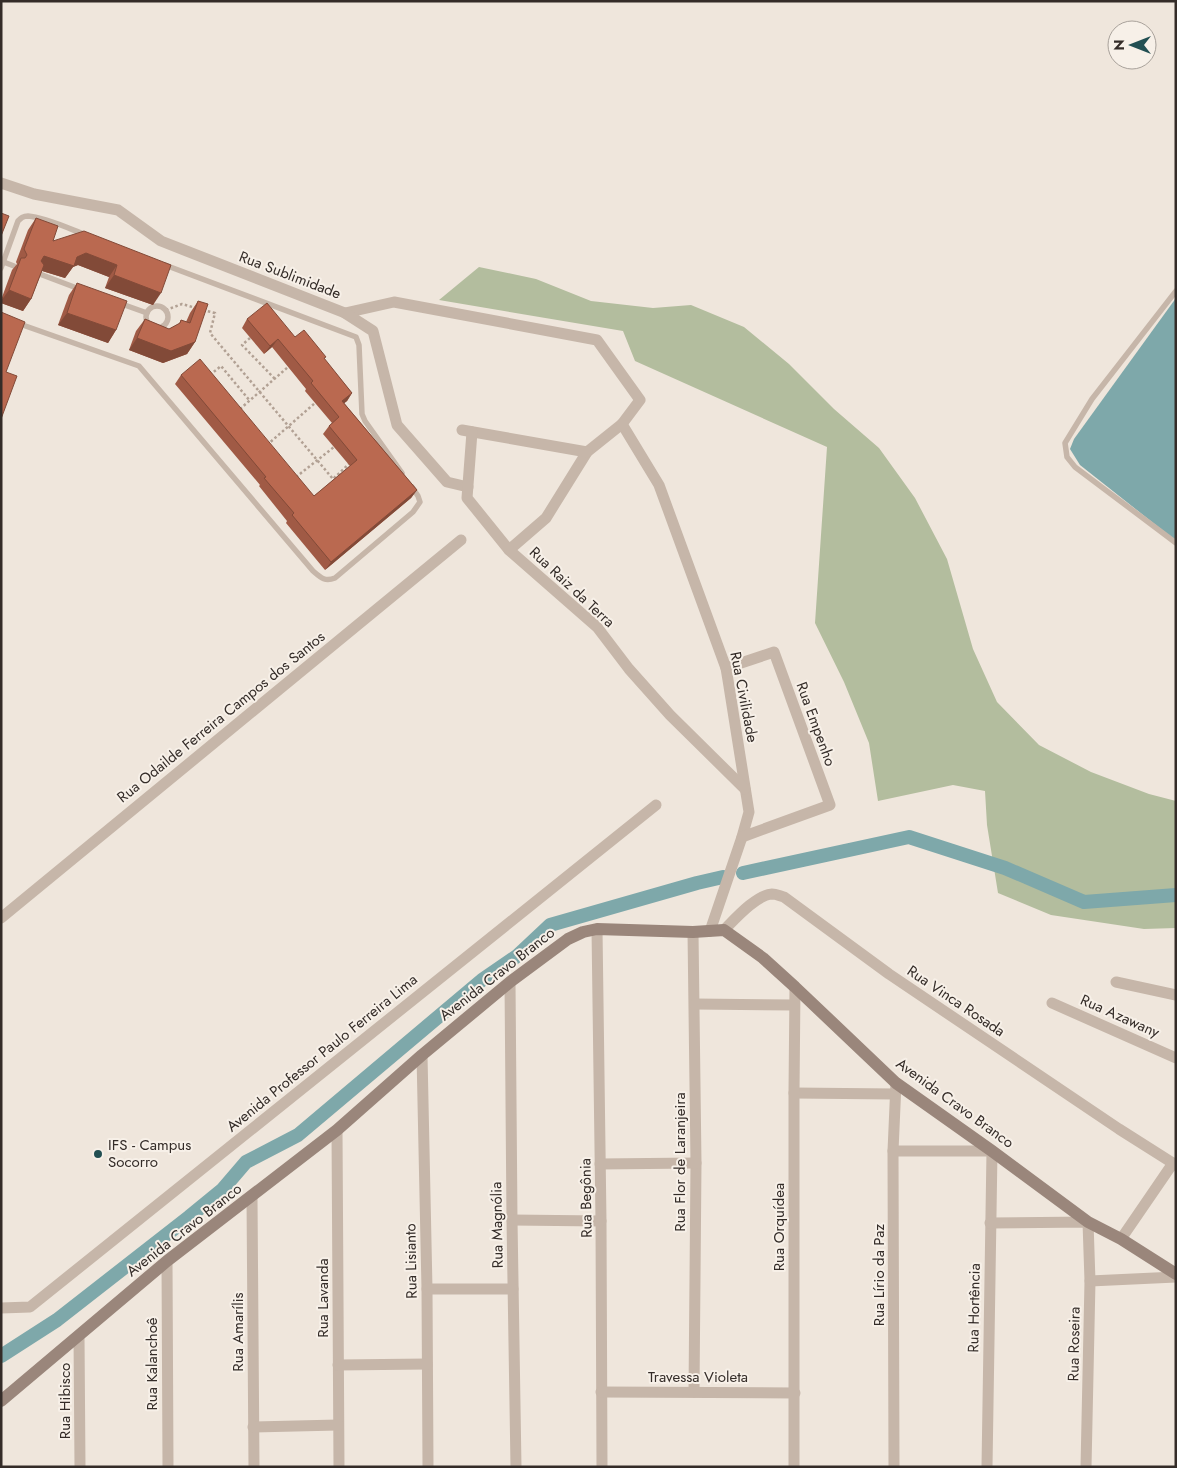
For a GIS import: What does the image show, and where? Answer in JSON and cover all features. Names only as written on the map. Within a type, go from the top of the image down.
[{"type":"street","name":"Rua Sublimidade","points":[[1,183],[34,194],[118,210],[161,241],[345,313],[394,302],[597,340],[640,400],[622,424]]},
{"type":"street","points":[[345,313],[374,331],[397,425],[447,482],[468,487]]},
{"type":"street","points":[[508,550],[546,518],[587,452],[622,424]]},
{"type":"street","name":"Rua Civilidade","points":[[622,424],[659,485],[726,668],[749,812],[710,931]]},
{"type":"street","name":"Rua Raiz da Terra","points":[[587,452],[467,431],[467,498],[508,550],[597,627],[629,669],[670,715],[745,789]]},
{"type":"street","name":"Rua Odailde Ferreira Campos dos Santos","points":[[1,918],[460,540]]},
{"type":"street","name":"Rua Empenho","points":[[726,668],[774,652],[830,806],[742,837]]},
{"type":"street","name":"Avenida Professor Paulo Ferreira Lima","points":[[1,1308],[30,1307],[656,805]]},
{"type":"street","name":"Rua Vinca Rosada","points":[[724,930],[750,905],[766,896],[774,894],[784,897],[889,974],[1174,1164]]},
{"type":"street","name":"Avenida Cravo Branco","points":[[2,1403],[30,1376],[167,1261],[337,1130],[422,1055],[510,982],[568,939],[583,932],[597,929],[693,932],[724,930],[763,958],[796,987],[895,1089],[992,1151],[1088,1222],[1121,1239],[1176,1275]]},
{"type":"street","name":"Rua Begônia","points":[[597,929],[602,1467]]},
{"type":"street","name":"Rua Flor de Laranjeira","points":[[693,932],[696,1162],[694,1392]]},
{"type":"street","name":"Rua Magnólia","points":[[510,982],[516,1467]]},
{"type":"street","points":[[1116,982],[1176,995]]},
{"type":"street","name":"Rua Orquídea","points":[[794,1467],[794,1005],[796,987]]},
{"type":"street","name":"Rua Azawany","points":[[1052,1003],[1176,1058]]},
{"type":"street","points":[[695,1004],[794,1005]]},
{"type":"street","name":"Rua Lisianto","points":[[422,1055],[427,1288],[428,1467]]},
{"type":"street","points":[[794,1093],[895,1089]]},
{"type":"street","name":"Rua Lírio da Paz","points":[[894,1467],[893,1151],[895,1089]]},
{"type":"street","name":"Rua Lavanda","points":[[337,1130],[339,1467]]},
{"type":"street","points":[[893,1151],[992,1151]]},
{"type":"street","name":"Rua Hortência","points":[[987,1467],[992,1151]]},
{"type":"street","points":[[600,1164],[696,1162]]},
{"type":"street","points":[[1121,1239],[1174,1164]]},
{"type":"street","name":"Rua Amarílis","points":[[252,1197],[254,1467]]},
{"type":"street","points":[[512,1220],[601,1221]]},
{"type":"street","points":[[990,1223],[1088,1222]]},
{"type":"street","name":"Rua Roseira","points":[[1086,1467],[1090,1281],[1088,1222]]},
{"type":"street","name":"Rua Kalanchoê","points":[[167,1261],[168,1467]]},
{"type":"street","points":[[1090,1281],[1176,1275]]},
{"type":"street","points":[[427,1288],[513,1289]]},
{"type":"street","name":"Rua Hibisco","points":[[79,1336],[80,1467]]},
{"type":"street","points":[[338,1365],[426,1364]]},
{"type":"street","name":"Travessa Violeta","points":[[601,1392],[795,1394]]},
{"type":"street","points":[[253,1427],[338,1424]]},
{"type":"lane","points":[[14,266],[2,264],[18,221],[22,217],[28,216],[88,236]]},
{"type":"lane","points":[[12,321],[139,366],[313,571],[322,579],[328,581],[335,578],[413,512],[420,502],[418,496],[364,421],[362,414],[359,346],[356,337],[161,263]]},
{"type":"lane","points":[[37,274],[92,293]]},
{"type":"lane","points":[[1176,291],[1092,399],[1064,443],[1067,457],[1075,467],[1176,543]]},
{"type":"lane","points":[[110,300],[147,313]]},
{"type":"lane","points":[[152,307],[163,307],[166,310],[168,320],[160,327],[153,327],[148,323],[147,313],[152,307]]},
{"type":"path","points":[[166,310],[182,304],[215,313],[210,333],[333,479],[354,460]]},
{"type":"path","points":[[250,338],[242,345],[275,380]]},
{"type":"path","points":[[205,380],[221,366],[250,401]]},
{"type":"path","points":[[239,410],[288,367]]},
{"type":"path","points":[[263,449],[315,403]]},
{"type":"path","points":[[290,483],[334,447]]},
{"type":"green space","points":[[479,267],[536,279],[591,301],[653,308],[691,305],[744,327],[789,364],[834,409],[879,448],[915,498],[947,559],[973,649],[997,702],[1039,745],[1091,772],[1149,794],[1176,801],[1176,928],[1144,929],[1051,915],[998,893],[987,825],[985,791],[953,785],[878,801],[869,743],[844,682],[815,623],[827,447],[635,361],[623,331],[439,300]]},
{"type":"water","points":[[1176,298],[1176,541],[1080,465],[1070,449],[1074,439]]},
{"type":"building","points":[[1,213],[9,216],[1,236]]},
{"type":"building","points":[[36,218],[58,226],[53,241],[84,231],[171,265],[161,293],[114,275],[117,265],[86,253],[77,257],[74,266],[44,256],[41,261],[44,265],[31,299],[9,290],[21,258],[25,258],[27,255],[24,249]]},
{"type":"building","points":[[77,283],[127,301],[116,330],[67,313]]},
{"type":"building","points":[[198,301],[208,304],[195,342],[171,351],[137,338],[145,319],[169,329],[180,323],[181,320],[190,323]]},
{"type":"building","points":[[267,303],[295,337],[304,330],[326,357],[324,358],[352,393],[342,401],[417,490],[331,562],[292,515],[294,513],[264,478],[266,477],[181,375],[200,359],[314,496],[357,460],[329,426],[339,417],[311,383],[313,381],[278,339],[270,346],[247,319]]},
{"type":"building","points":[[1,312],[25,322],[6,372],[17,376],[1,419]]},
{"type":"waterway","points":[[743,873],[909,837],[1005,868],[1084,902],[1176,895]]},
{"type":"waterway","points":[[1,1356],[57,1320],[189,1217],[222,1190],[246,1162],[298,1135],[482,980],[517,956],[550,925],[723,877]]},
{"type":"place","name":"IFS - Campus Socorro","points":[[98,1154]]}]
